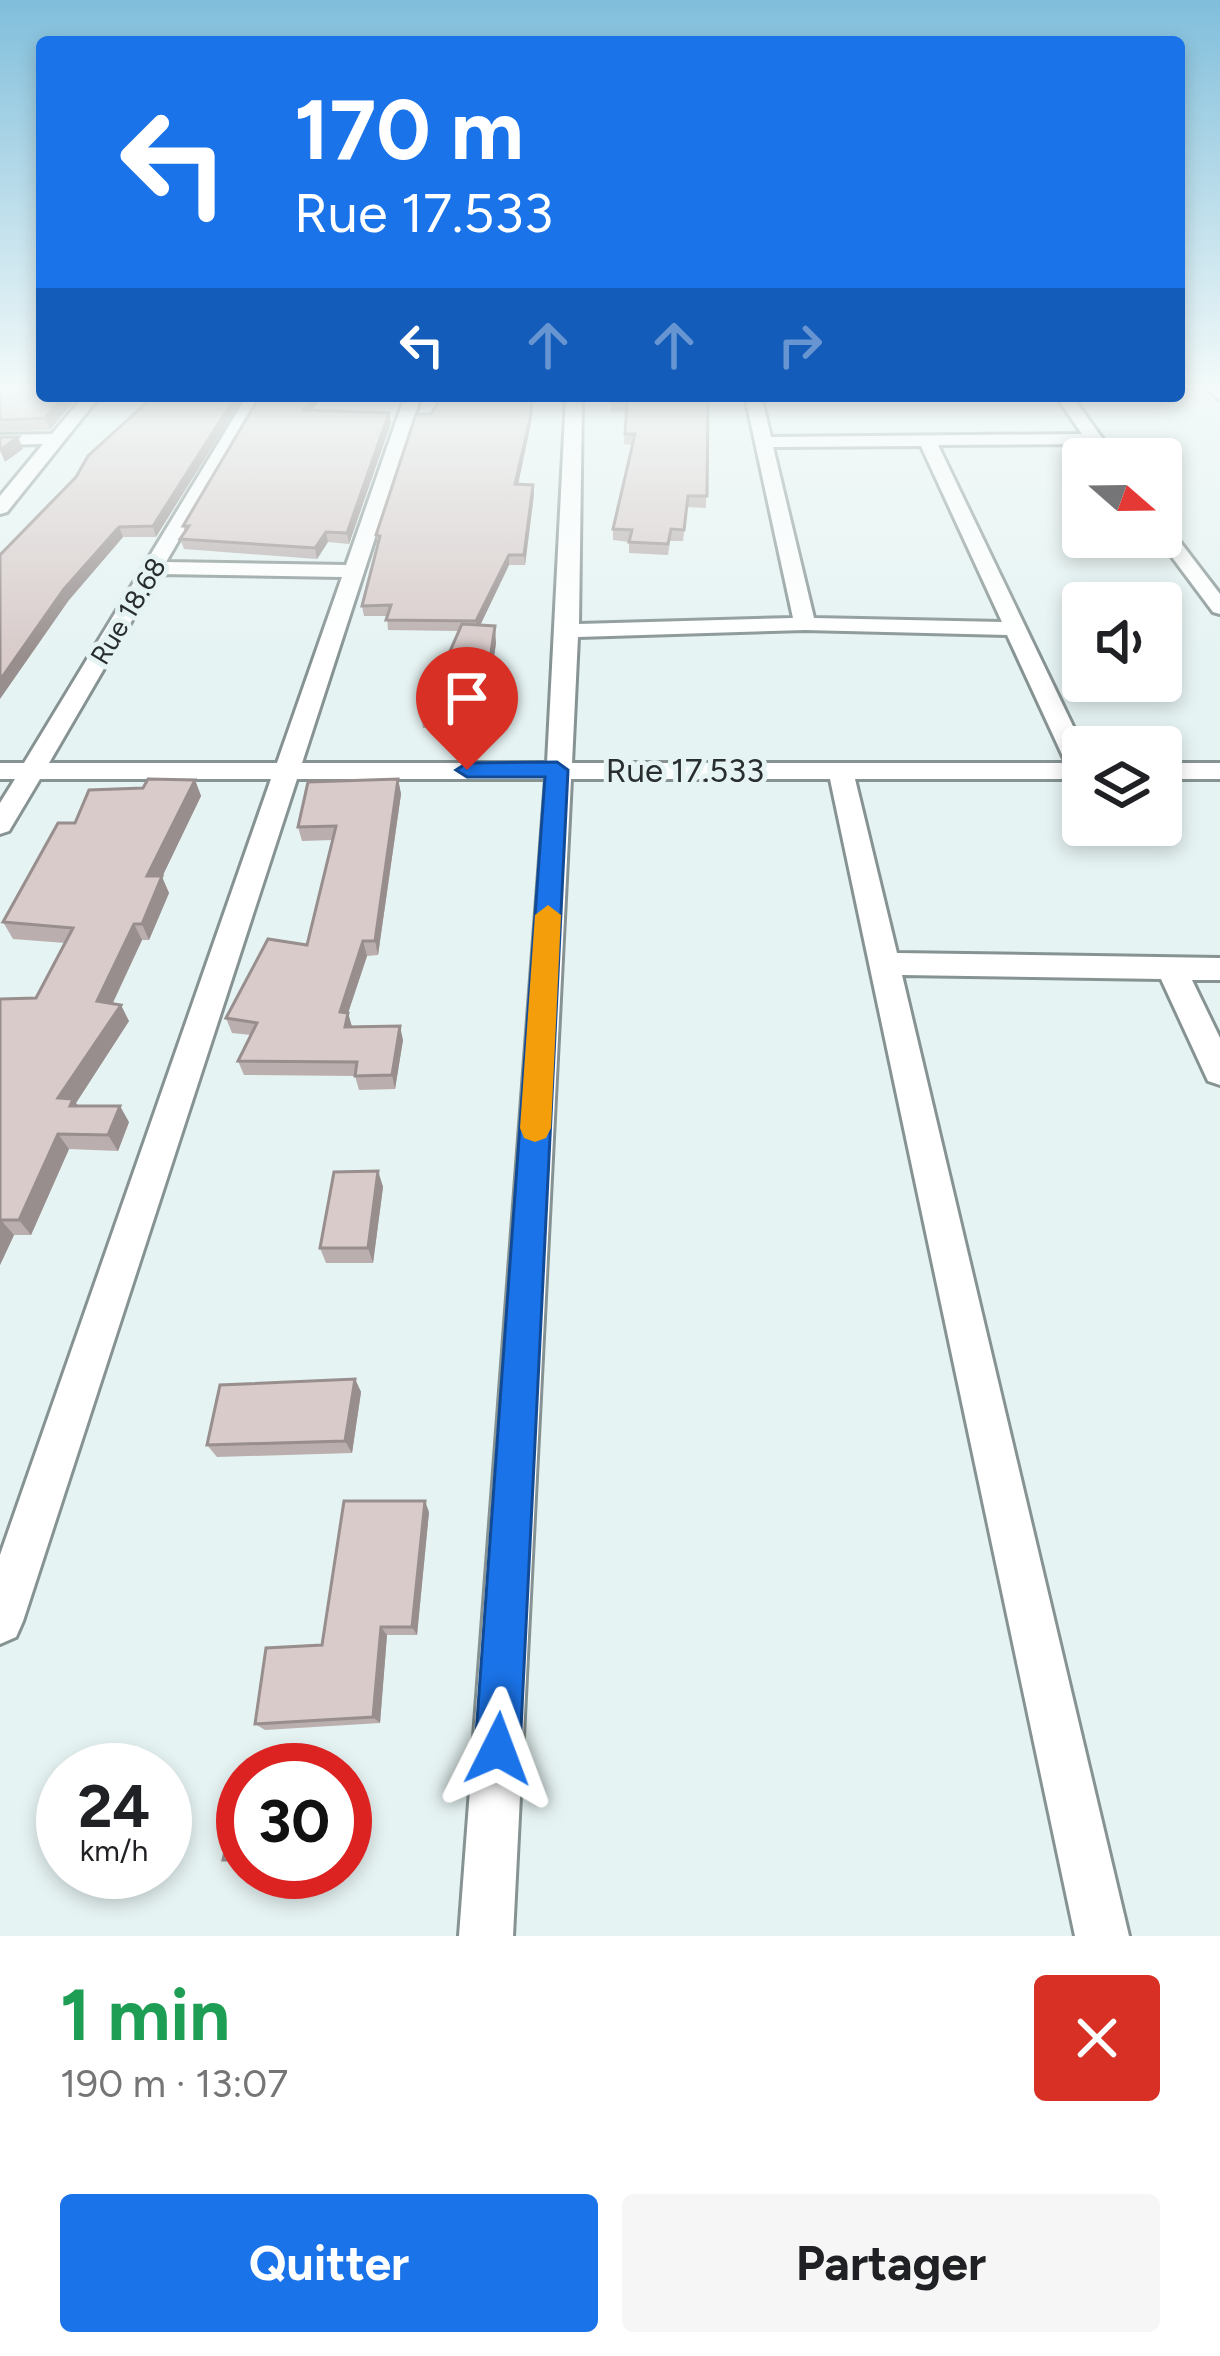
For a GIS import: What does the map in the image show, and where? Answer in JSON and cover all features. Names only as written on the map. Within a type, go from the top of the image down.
[{"type":"street","points":[[0,508],[27,475]]},
{"type":"street","name":"Rue 18.68","points":[[0,825],[208,475]]},
{"type":"street","points":[[0,1621],[387,475]]},
{"type":"street","points":[[486,1936],[568,631],[572,475]]},
{"type":"street","points":[[769,475],[805,624]]},
{"type":"street","points":[[943,475],[1062,730]]},
{"type":"street","points":[[1182,558],[1220,608]]},
{"type":"street","points":[[154,568],[356,572]]},
{"type":"street","points":[[568,631],[805,624],[1013,629]]},
{"type":"street","name":"Rue 17.533","points":[[0,771],[1062,771]]},
{"type":"street","points":[[841,771],[1102,1936]]},
{"type":"street","points":[[1182,771],[1220,771]]},
{"type":"street","points":[[884,964],[1220,969]]},
{"type":"street","points":[[1171,968],[1220,1072]]},
{"type":"building","points":[[185,475],[153,526],[119,527],[64,589],[0,680],[0,555],[76,477]]},
{"type":"building","points":[[213,475],[367,475],[347,533],[326,532],[315,548],[180,539],[189,526],[183,526]]},
{"type":"building","points":[[396,475],[517,475],[515,484],[533,485],[524,555],[509,555],[476,621],[386,620],[391,605],[362,606],[380,536],[376,535]]},
{"type":"building","points":[[625,475],[707,475],[707,496],[688,496],[684,530],[671,529],[668,544],[629,542],[632,530],[613,529]]},
{"type":"building","points":[[462,624],[495,626],[482,711],[420,711],[426,683],[436,683]]},
{"type":"building","points":[[148,779],[195,780],[147,876],[162,876],[142,924],[134,924],[97,1001],[121,1005],[58,1098],[73,1099],[70,1106],[120,1106],[108,1135],[58,1134],[19,1220],[0,1222],[0,999],[36,998],[73,928],[3,922],[58,823],[75,823],[89,790],[143,788]]},
{"type":"building","points":[[398,779],[375,941],[363,941],[340,1012],[348,1013],[345,1027],[400,1026],[392,1075],[355,1076],[357,1062],[238,1061],[257,1023],[226,1018],[268,939],[307,945],[336,826],[298,827],[308,782]]},
{"type":"building","points":[[378,1171],[368,1248],[320,1248],[334,1172]]},
{"type":"building","points":[[355,1379],[345,1441],[207,1445],[220,1385]]},
{"type":"building","points":[[344,1501],[425,1501],[412,1627],[381,1627],[373,1717],[255,1724],[266,1648],[322,1645]]},
{"type":"slow traffic","points":[[535,1128],[548,915]]},
{"type":"route","points":[[467,770],[557,770],[498,1749]]}]
